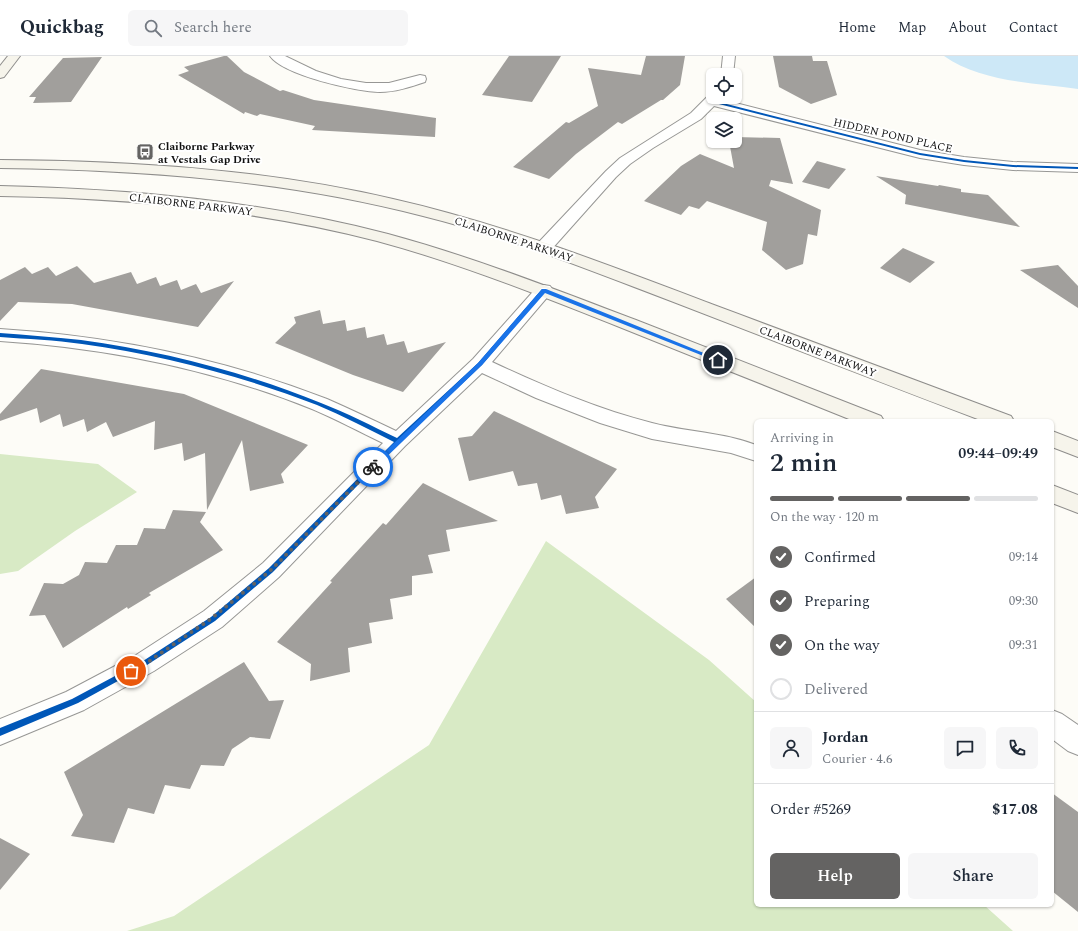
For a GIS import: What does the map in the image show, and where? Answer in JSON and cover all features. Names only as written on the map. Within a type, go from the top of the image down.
[{"type":"main road","points":[[0,74],[14,56]]},
{"type":"main road","name":"CLAIBORNE PARKWAY","points":[[0,164],[120,166],[195,172],[271,181],[392,203],[462,222],[544,247],[999,419]]},
{"type":"main road","name":"CLAIBORNE PARKWAY","points":[[0,191],[121,196],[223,207],[297,219],[389,240],[466,262],[544,290],[869,419]]},
{"type":"main road","points":[[1054,440],[1078,449]]},
{"type":"main road","points":[[1054,495],[1078,504]]},
{"type":"street","points":[[276,56],[299,68],[320,76],[347,83],[378,88],[402,85],[420,79]]},
{"type":"street","points":[[728,68],[729,56]]},
{"type":"street","points":[[544,247],[610,174],[648,144],[696,116],[708,104]]},
{"type":"street","name":"HIDDEN POND PLACE","points":[[732,104],[920,154],[964,161],[1013,166],[1078,168]]},
{"type":"street","points":[[0,732],[74,701],[145,664],[212,618],[271,570],[398,441],[480,364],[544,290]]},
{"type":"street","points":[[0,335],[25,336],[99,344],[168,356],[232,373],[320,404],[398,441]]},
{"type":"street","points":[[480,364],[548,397],[597,416],[653,432],[728,445],[754,452]]},
{"type":"street","points":[[1054,724],[1078,741]]},
{"type":"green space","points":[[0,454],[98,464],[137,492],[75,531],[18,571],[0,574]]},
{"type":"green space","points":[[546,541],[709,660],[754,700],[754,907],[986,907],[1013,931],[127,931],[174,916],[429,745]]},
{"type":"water","points":[[944,56],[1078,56],[1078,89],[1026,83],[991,76],[959,65]]},
{"type":"building","points":[[227,56],[244,72],[280,91],[283,90],[314,100],[436,118],[435,137],[312,130],[315,126],[260,114],[257,116],[245,112],[244,114],[178,75],[189,71],[184,67]]},
{"type":"building","points":[[509,56],[561,56],[532,102],[482,95]]},
{"type":"building","points":[[646,56],[685,56],[680,85],[663,100],[622,124],[618,122],[576,154],[549,179],[513,167],[566,122],[569,123],[598,106],[588,68],[641,75]]},
{"type":"building","points":[[773,56],[812,56],[813,61],[827,61],[837,95],[811,104],[779,87]]},
{"type":"building","points":[[102,57],[71,102],[33,103],[36,97],[29,97],[63,58]]},
{"type":"building","points":[[742,137],[780,138],[793,184],[771,180],[769,186],[821,210],[817,236],[808,234],[803,264],[786,270],[762,250],[767,222],[707,201],[699,209],[689,206],[681,215],[644,201],[681,166],[700,154],[734,168],[730,148],[742,148]]},
{"type":"building","points":[[817,161],[846,169],[829,189],[802,182]]},
{"type":"building","points":[[876,176],[939,185],[961,189],[961,192],[988,195],[1020,227],[905,204],[906,195]]},
{"type":"building","points":[[903,248],[935,262],[910,283],[880,268]]},
{"type":"building","points":[[1058,265],[1078,286],[1078,308],[1020,270]]},
{"type":"building","points":[[77,266],[94,283],[131,272],[137,284],[156,277],[160,286],[177,280],[181,290],[196,284],[201,293],[234,281],[198,327],[72,304],[18,302],[0,321],[0,280],[25,267],[32,274],[48,267],[56,276]]},
{"type":"building","points":[[320,310],[323,324],[345,320],[347,331],[365,327],[367,338],[384,334],[387,345],[404,341],[408,353],[446,342],[403,392],[353,375],[275,343],[296,323],[294,317]]},
{"type":"building","points":[[41,369],[184,394],[308,445],[281,474],[284,483],[250,491],[242,440],[207,510],[205,453],[184,461],[182,443],[154,450],[155,421],[113,437],[106,422],[87,432],[84,419],[63,427],[60,414],[40,423],[37,408],[0,421],[0,414]]},
{"type":"building","points":[[494,411],[617,469],[595,497],[599,508],[566,514],[561,495],[541,500],[537,483],[518,486],[513,471],[469,481],[458,438],[472,436]]},
{"type":"building","points":[[423,483],[498,521],[446,530],[450,551],[428,555],[433,573],[412,576],[412,595],[390,599],[393,619],[369,623],[372,643],[348,648],[350,672],[310,681],[311,664],[277,642],[383,523],[386,525]]},
{"type":"building","points":[[173,510],[206,512],[200,522],[223,550],[149,593],[151,595],[128,609],[127,607],[63,648],[45,615],[29,616],[44,583],[63,584],[79,575],[85,562],[107,563],[116,545],[137,545],[144,528],[165,529]]},
{"type":"building","points":[[754,578],[754,626],[726,599]]},
{"type":"building","points":[[244,662],[269,701],[284,700],[270,739],[250,737],[232,749],[224,766],[201,765],[190,789],[165,785],[154,814],[128,808],[114,843],[71,836],[83,815],[64,772]]},
{"type":"building","points":[[1054,794],[1078,812],[1078,912],[1054,893]]},
{"type":"building","points":[[0,838],[30,854],[0,890]]},
{"type":"cycle path","points":[[724,104],[920,154],[964,161],[1013,166],[1078,168]]},
{"type":"cycle path","points":[[0,732],[75,701],[145,663],[213,619],[271,570],[398,441],[480,364],[544,290]]},
{"type":"cycle path","points":[[0,335],[82,342],[122,348],[202,366],[242,377],[319,404],[398,441]]},
{"type":"way so far","points":[[131,671],[145,664],[212,618],[271,570],[373,467]]},
{"type":"place","name":"Claiborne Parkway at Vestals Gap Drive","points":[[145,152]]},
{"type":"route","points":[[373,467],[398,441],[480,364],[544,290],[718,360]]}]
